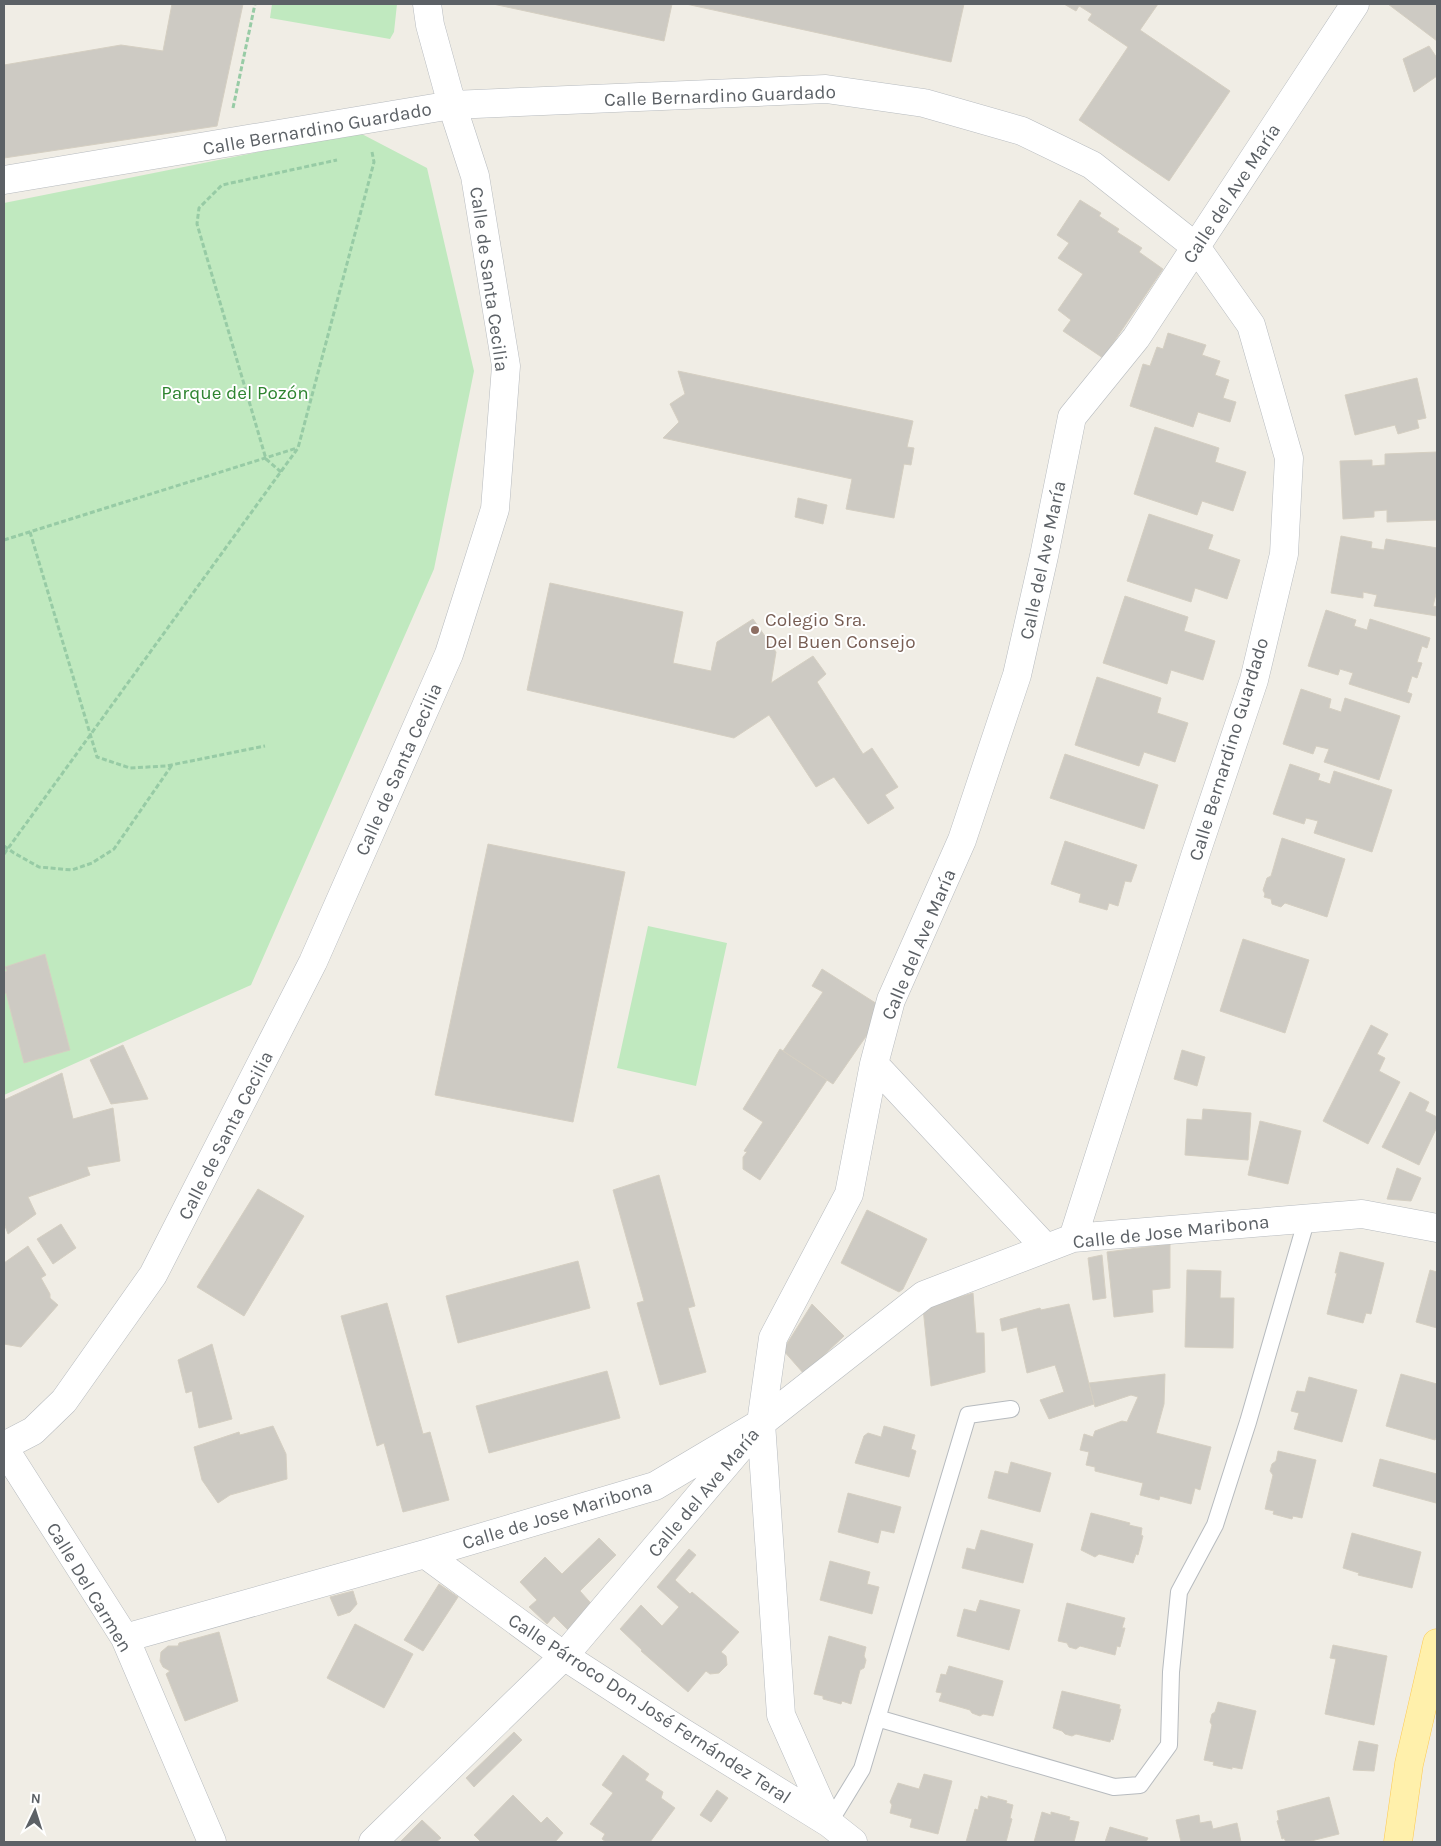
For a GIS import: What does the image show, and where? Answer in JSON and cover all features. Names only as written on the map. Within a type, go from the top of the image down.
[{"type":"main road","points":[[1398,1842],[1409,1764],[1437,1643]]},
{"type":"street","name":"Calle de Santa Cecilia","points":[[4,1447],[33,1431],[64,1401],[153,1275],[313,962],[449,654],[495,509],[506,366],[475,176],[452,105],[430,24],[427,4]]},
{"type":"street","name":"Calle del Ave María","points":[[373,1842],[564,1656],[761,1423],[773,1338],[850,1194],[874,1064],[891,1000],[962,840],[1017,675],[1072,418],[1136,338],[1355,4]]},
{"type":"street","name":"Calle Bernardino Guardado","points":[[4,180],[452,105],[826,89],[924,103],[1022,131],[1092,165],[1196,247],[1251,325],[1289,458],[1284,554],[1254,680],[1195,856],[1073,1238]]},
{"type":"street","points":[[874,1064],[1046,1248]]},
{"type":"street","name":"Calle de Jose Maribona","points":[[125,1638],[425,1554],[655,1486],[761,1423],[924,1295],[1073,1238],[1362,1214],[1437,1228]]},
{"type":"street","name":"Calle Párroco Don José Fernández Teral","points":[[761,1423],[781,1715],[829,1824]]},
{"type":"street","name":"Calle Del Carmen","points":[[4,1447],[125,1638],[212,1842]]},
{"type":"street","name":"Calle Párroco Don José Fernández Teral","points":[[425,1554],[564,1656],[829,1824],[853,1842]]},
{"type":"lane","points":[[877,1718],[1114,1787],[1140,1785],[1170,1745],[1171,1672],[1179,1592],[1215,1526],[1248,1422],[1307,1218]]},
{"type":"lane","points":[[829,1824],[862,1769],[968,1415],[1011,1409]]},
{"type":"path","points":[[226,144],[255,4]]},
{"type":"path","points":[[4,854],[298,448],[374,162],[368,120]]},
{"type":"path","points":[[363,155],[372,153]]},
{"type":"path","points":[[281,472],[266,459],[197,224],[200,208],[222,185],[344,159]]},
{"type":"path","points":[[4,540],[298,448]]},
{"type":"path","points":[[30,532],[97,757],[130,768],[172,765],[265,746]]},
{"type":"path","points":[[4,846],[39,867],[72,870],[92,863],[114,849],[172,765]]},
{"type":"green space","points":[[272,4],[397,4],[394,32],[390,39],[270,18]]},
{"type":"green space","name":"Parque del Pozón","points":[[358,132],[427,168],[474,371],[434,569],[251,985],[4,1095],[4,203]]},
{"type":"green space","points":[[648,926],[727,943],[696,1086],[617,1068]]},
{"type":"building","points":[[172,4],[243,4],[217,126],[4,158],[4,65],[121,45],[163,51]]},
{"type":"building","points":[[493,4],[672,4],[664,41]]},
{"type":"building","points":[[686,4],[964,4],[951,62]]},
{"type":"building","points":[[1064,4],[1158,4],[1140,30],[1230,91],[1169,181],[1079,120],[1128,47],[1088,20],[1092,14],[1079,6],[1076,11]]},
{"type":"building","points":[[1388,4],[1437,4],[1437,41]]},
{"type":"building","points":[[1429,46],[1437,58],[1437,76],[1414,92],[1403,59]]},
{"type":"building","points":[[1080,200],[1101,213],[1099,216],[1119,229],[1117,232],[1142,248],[1139,252],[1163,269],[1103,358],[1063,331],[1071,320],[1058,310],[1083,274],[1058,258],[1069,243],[1057,235]]},
{"type":"building","points":[[1168,333],[1206,345],[1202,355],[1220,361],[1215,375],[1229,380],[1223,398],[1236,402],[1230,422],[1198,412],[1193,427],[1130,406],[1143,364],[1150,366],[1157,347],[1163,349]]},
{"type":"building","points":[[678,371],[913,421],[907,447],[914,448],[911,465],[904,464],[894,518],[846,509],[852,479],[663,438],[679,422],[670,404],[685,394]]},
{"type":"building","points":[[1417,378],[1426,418],[1417,420],[1419,428],[1398,434],[1395,425],[1355,435],[1345,395]]},
{"type":"building","points":[[1155,427],[1219,448],[1215,462],[1246,472],[1233,511],[1202,501],[1197,515],[1134,494]]},
{"type":"building","points":[[1437,452],[1437,520],[1387,522],[1387,510],[1374,511],[1374,517],[1343,519],[1340,461],[1372,460],[1372,466],[1385,465],[1385,454]]},
{"type":"building","points":[[798,498],[827,505],[823,524],[795,517]]},
{"type":"building","points":[[1149,514],[1213,535],[1208,549],[1240,560],[1227,599],[1195,588],[1191,602],[1127,581]]},
{"type":"building","points":[[1341,536],[1372,542],[1371,548],[1384,550],[1386,539],[1437,548],[1437,590],[1433,606],[1437,607],[1437,616],[1374,606],[1377,595],[1363,592],[1363,598],[1331,593]]},
{"type":"building","points":[[550,583],[683,612],[673,663],[711,671],[717,642],[753,619],[776,652],[771,683],[813,656],[826,674],[817,682],[863,754],[872,748],[898,787],[885,795],[894,808],[868,824],[834,777],[816,787],[769,715],[734,738],[527,690]]},
{"type":"building","points":[[1125,596],[1188,617],[1184,631],[1215,641],[1203,680],[1171,670],[1167,684],[1103,663]]},
{"type":"building","points":[[1326,610],[1356,620],[1354,626],[1367,630],[1370,619],[1430,638],[1427,648],[1422,646],[1417,662],[1422,663],[1417,678],[1412,676],[1407,692],[1412,694],[1409,703],[1349,684],[1353,673],[1340,669],[1338,675],[1308,666]]},
{"type":"building","points":[[1097,677],[1161,698],[1157,713],[1188,723],[1175,762],[1144,752],[1139,766],[1075,745]]},
{"type":"building","points":[[1301,689],[1331,699],[1329,708],[1341,712],[1345,698],[1400,716],[1379,780],[1324,762],[1329,749],[1316,746],[1313,754],[1283,744]]},
{"type":"building","points":[[1065,754],[1158,785],[1144,829],[1050,798]]},
{"type":"building","points":[[1290,764],[1320,774],[1318,780],[1330,784],[1334,771],[1392,790],[1372,852],[1314,833],[1318,821],[1306,818],[1304,824],[1273,814]]},
{"type":"building","points":[[1282,838],[1345,859],[1327,917],[1285,903],[1281,907],[1272,904],[1271,899],[1264,897],[1263,890],[1267,878],[1271,876]]},
{"type":"building","points":[[1065,841],[1137,865],[1131,882],[1125,881],[1118,906],[1109,903],[1107,910],[1079,902],[1081,894],[1051,884]]},
{"type":"building","points":[[488,844],[625,872],[573,1122],[435,1095]]},
{"type":"building","points":[[1243,939],[1309,960],[1285,1033],[1220,1011]]},
{"type":"building","points":[[45,954],[70,1050],[24,1063],[6,993],[4,994],[4,972],[7,971],[5,967]]},
{"type":"building","points":[[822,969],[885,1009],[833,1084],[783,1051],[823,992],[812,986]]},
{"type":"building","points":[[1371,1025],[1388,1034],[1377,1054],[1385,1058],[1379,1071],[1400,1082],[1368,1144],[1323,1121]]},
{"type":"building","points":[[123,1045],[148,1099],[111,1104],[90,1060]]},
{"type":"building","points":[[780,1049],[827,1080],[760,1180],[743,1169],[743,1157],[747,1152],[744,1151],[763,1122],[743,1109]]},
{"type":"building","points":[[1182,1050],[1205,1057],[1197,1086],[1174,1079]]},
{"type":"building","points":[[62,1073],[73,1119],[113,1108],[120,1161],[87,1167],[90,1175],[28,1197],[36,1214],[8,1234],[4,1223],[4,1100]]},
{"type":"building","points":[[1410,1092],[1429,1102],[1425,1111],[1437,1117],[1437,1127],[1419,1165],[1382,1147]]},
{"type":"building","points":[[1203,1109],[1251,1113],[1248,1160],[1185,1155],[1187,1119],[1202,1120]]},
{"type":"building","points":[[1260,1121],[1301,1131],[1288,1184],[1248,1175]]},
{"type":"building","points":[[1397,1168],[1421,1178],[1411,1201],[1387,1199]]},
{"type":"building","points":[[659,1175],[695,1306],[688,1308],[706,1372],[660,1385],[637,1303],[644,1301],[613,1190]]},
{"type":"building","points":[[258,1189],[304,1216],[244,1316],[197,1287]]},
{"type":"building","points":[[867,1210],[927,1239],[903,1289],[899,1292],[841,1263]]},
{"type":"building","points":[[61,1224],[76,1248],[53,1264],[37,1239]]},
{"type":"building","points":[[1170,1244],[1170,1288],[1152,1290],[1153,1312],[1114,1317],[1107,1252]]},
{"type":"building","points":[[28,1246],[46,1275],[41,1278],[50,1294],[50,1298],[58,1305],[21,1347],[4,1344],[4,1263]]},
{"type":"building","points":[[1340,1252],[1384,1263],[1371,1314],[1366,1313],[1363,1323],[1327,1314]]},
{"type":"building","points":[[1102,1255],[1106,1298],[1093,1300],[1088,1258]]},
{"type":"building","points":[[578,1261],[590,1308],[458,1343],[446,1296]]},
{"type":"building","points":[[1187,1270],[1221,1271],[1220,1298],[1234,1298],[1233,1348],[1185,1347]]},
{"type":"building","points":[[1430,1270],[1437,1272],[1437,1328],[1416,1322]]},
{"type":"building","points":[[973,1293],[976,1333],[984,1333],[985,1372],[931,1386],[923,1308]]},
{"type":"building","points":[[387,1303],[423,1434],[430,1432],[449,1500],[403,1512],[384,1443],[377,1446],[341,1316]]},
{"type":"building","points":[[812,1304],[844,1336],[804,1374],[783,1350]]},
{"type":"building","points":[[1069,1304],[1094,1404],[1049,1419],[1040,1400],[1064,1392],[1055,1365],[1027,1373],[1017,1327],[1002,1331],[1000,1319],[1040,1308],[1041,1310]]},
{"type":"building","points":[[212,1344],[232,1419],[199,1428],[192,1391],[186,1393],[178,1360]]},
{"type":"building","points":[[607,1371],[620,1418],[489,1453],[476,1406]]},
{"type":"building","points":[[1165,1374],[1164,1404],[1156,1433],[1211,1447],[1200,1490],[1195,1488],[1191,1504],[1160,1496],[1159,1500],[1140,1495],[1143,1483],[1095,1471],[1095,1467],[1086,1465],[1089,1452],[1080,1450],[1084,1434],[1093,1437],[1095,1431],[1122,1421],[1127,1422],[1138,1397],[1131,1395],[1095,1407],[1089,1383]]},
{"type":"building","points":[[1401,1374],[1437,1384],[1437,1436],[1435,1440],[1386,1426]]},
{"type":"building","points":[[1309,1377],[1357,1390],[1342,1442],[1294,1429],[1299,1413],[1291,1411],[1297,1391],[1305,1392]]},
{"type":"building","points":[[273,1426],[286,1454],[287,1479],[230,1495],[218,1503],[202,1480],[194,1447],[239,1432],[240,1435]]},
{"type":"building","points":[[884,1426],[915,1435],[911,1449],[916,1451],[909,1477],[855,1463],[864,1436],[868,1433],[881,1437]]},
{"type":"building","points":[[1278,1451],[1316,1460],[1302,1518],[1293,1516],[1292,1519],[1273,1514],[1274,1511],[1265,1509],[1273,1475],[1270,1471],[1272,1464],[1276,1461]]},
{"type":"building","points":[[1380,1459],[1437,1474],[1436,1503],[1373,1486]]},
{"type":"building","points":[[1011,1462],[1051,1473],[1040,1512],[988,1498],[995,1471],[1008,1474]]},
{"type":"building","points":[[848,1493],[901,1507],[894,1533],[881,1530],[878,1543],[838,1532]]},
{"type":"building","points":[[1091,1513],[1142,1528],[1141,1535],[1143,1536],[1138,1555],[1136,1554],[1133,1563],[1099,1554],[1095,1557],[1081,1550]]},
{"type":"building","points":[[981,1530],[1033,1544],[1023,1583],[962,1568],[967,1548],[975,1550]]},
{"type":"building","points":[[1352,1533],[1421,1552],[1412,1588],[1358,1575],[1359,1573],[1343,1568]]},
{"type":"building","points":[[599,1538],[616,1555],[580,1591],[596,1609],[572,1634],[554,1616],[547,1624],[529,1607],[537,1600],[520,1582],[545,1557],[562,1574]]},
{"type":"building","points":[[689,1549],[696,1555],[675,1580],[739,1632],[721,1652],[726,1656],[727,1665],[719,1673],[710,1674],[706,1671],[688,1692],[641,1651],[620,1629],[641,1605],[662,1626],[679,1607],[657,1587]]},
{"type":"building","points":[[830,1561],[870,1572],[867,1584],[879,1587],[872,1614],[820,1600]]},
{"type":"building","points":[[439,1584],[458,1597],[423,1651],[404,1640]]},
{"type":"building","points":[[353,1591],[357,1604],[350,1612],[338,1616],[330,1597]]},
{"type":"building","points":[[980,1600],[1020,1610],[1009,1650],[957,1636],[964,1609],[976,1612]]},
{"type":"building","points":[[1067,1603],[1125,1618],[1122,1628],[1125,1628],[1120,1647],[1117,1646],[1115,1655],[1080,1646],[1076,1649],[1069,1647],[1067,1643],[1058,1641]]},
{"type":"building","points":[[355,1624],[413,1654],[384,1708],[327,1678]]},
{"type":"building","points":[[219,1632],[238,1701],[185,1721],[166,1674],[170,1671],[163,1667],[160,1661],[161,1652],[168,1646],[178,1646],[179,1643]]},
{"type":"building","points":[[829,1636],[866,1647],[864,1668],[860,1670],[851,1704],[842,1701],[841,1704],[823,1699],[823,1696],[814,1694]]},
{"type":"building","points":[[1333,1645],[1387,1656],[1374,1725],[1325,1714],[1336,1659],[1330,1658]]},
{"type":"building","points":[[949,1666],[1003,1681],[993,1716],[983,1714],[980,1716],[972,1713],[970,1710],[939,1701],[942,1693],[936,1692],[941,1674],[946,1675]]},
{"type":"building","points":[[1062,1691],[1120,1705],[1119,1709],[1121,1709],[1113,1740],[1111,1739],[1110,1742],[1076,1734],[1072,1736],[1053,1728]]},
{"type":"building","points":[[1218,1702],[1256,1711],[1242,1769],[1213,1765],[1214,1762],[1204,1760],[1212,1725],[1210,1722]]},
{"type":"building","points":[[514,1732],[522,1740],[474,1787],[466,1778]]},
{"type":"building","points":[[1359,1741],[1378,1745],[1374,1771],[1353,1770]]},
{"type":"building","points":[[623,1755],[649,1774],[645,1780],[663,1792],[661,1798],[675,1808],[650,1842],[606,1842],[602,1839],[605,1834],[590,1824],[613,1793],[602,1785]]},
{"type":"building","points":[[924,1774],[952,1781],[938,1834],[910,1827],[912,1819],[890,1813],[892,1805],[890,1802],[898,1783],[919,1789]]},
{"type":"building","points":[[717,1790],[728,1798],[711,1822],[700,1815]]},
{"type":"building","points":[[513,1795],[541,1823],[547,1817],[563,1833],[555,1842],[481,1842],[474,1835]]},
{"type":"building","points":[[981,1796],[988,1799],[988,1796],[1007,1801],[1006,1803],[1013,1805],[1010,1818],[1012,1819],[1006,1842],[966,1842],[975,1809],[978,1810]]},
{"type":"building","points":[[1329,1797],[1339,1834],[1307,1842],[1286,1842],[1284,1838],[1282,1839],[1277,1821],[1279,1820],[1277,1811]]},
{"type":"building","points":[[1042,1812],[1051,1815],[1051,1812],[1070,1817],[1069,1820],[1079,1822],[1074,1842],[1034,1842]]},
{"type":"building","points":[[1199,1815],[1200,1823],[1211,1821],[1213,1829],[1237,1823],[1241,1842],[1181,1842],[1176,1820]]},
{"type":"building","points":[[422,1820],[441,1838],[436,1842],[400,1842]]},
{"type":"building","points":[[1110,1827],[1148,1838],[1146,1842],[1105,1842]]},
{"type":"place","name":"Colegio Sra. Del Buen Consejo","points":[[755,630]]}]
